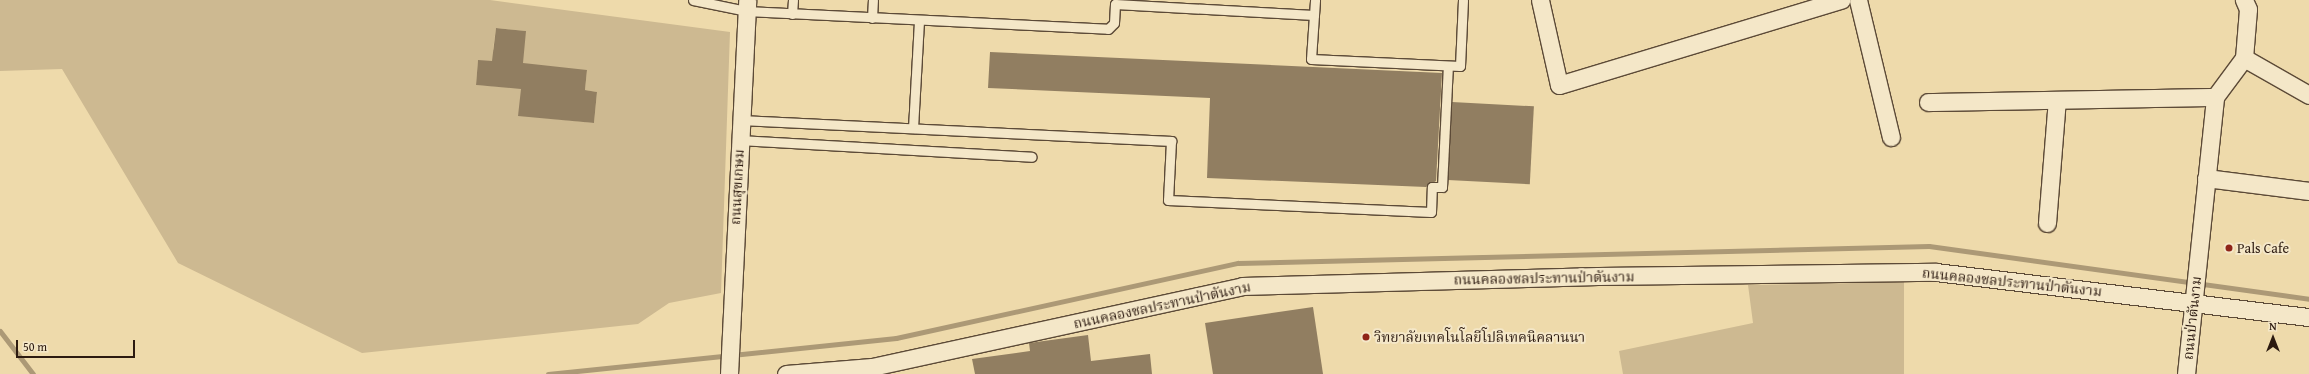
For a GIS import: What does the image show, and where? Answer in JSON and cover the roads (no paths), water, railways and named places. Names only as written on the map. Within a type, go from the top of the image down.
[{"type":"street","points":[[1540,0],[1559,85],[1841,0]]},
{"type":"street","points":[[1858,0],[1891,137]]},
{"type":"street","points":[[1928,102],[2215,97],[2244,58],[2248,9],[2244,0]]},
{"type":"street","name":"ถนนสุขเกษม","points":[[729,374],[746,6]]},
{"type":"street","points":[[2244,58],[2309,95]]},
{"type":"street","name":"ถนนป่าตันงาม","points":[[2186,374],[2215,97]]},
{"type":"street","points":[[2047,223],[2057,100]]},
{"type":"street","points":[[2206,178],[2309,191]]},
{"type":"street","name":"ถนนคลองชลประทานป่าตันงาม","points":[[786,374],[872,367],[1242,286],[1598,276],[1936,272],[2194,301],[2309,317]]},
{"type":"lane","points":[[693,0],[746,6],[792,14],[1108,29],[1114,23],[1116,2],[1314,15]]},
{"type":"lane","points":[[792,14],[793,0]]},
{"type":"lane","points":[[872,18],[874,0]]},
{"type":"lane","points":[[1315,0],[1311,59],[1448,66],[1460,66],[1464,0]]},
{"type":"lane","points":[[913,128],[919,20]]},
{"type":"lane","points":[[740,120],[1170,141],[1168,200],[1431,212],[1432,187],[1442,187],[1448,66]]},
{"type":"lane","points":[[739,140],[1032,157]]},
{"type":"waterway","points":[[548,374],[896,338],[1238,263],[1929,246],[2309,299]]},
{"type":"waterway","points":[[0,331],[33,374]]},
{"type":"place","name":"Pals Cafe","points":[[2229,248]]},
{"type":"place","name":"วิทยาลัยเทคโนโลยีโปลิเทคนิคลานนา","points":[[1366,337]]}]
